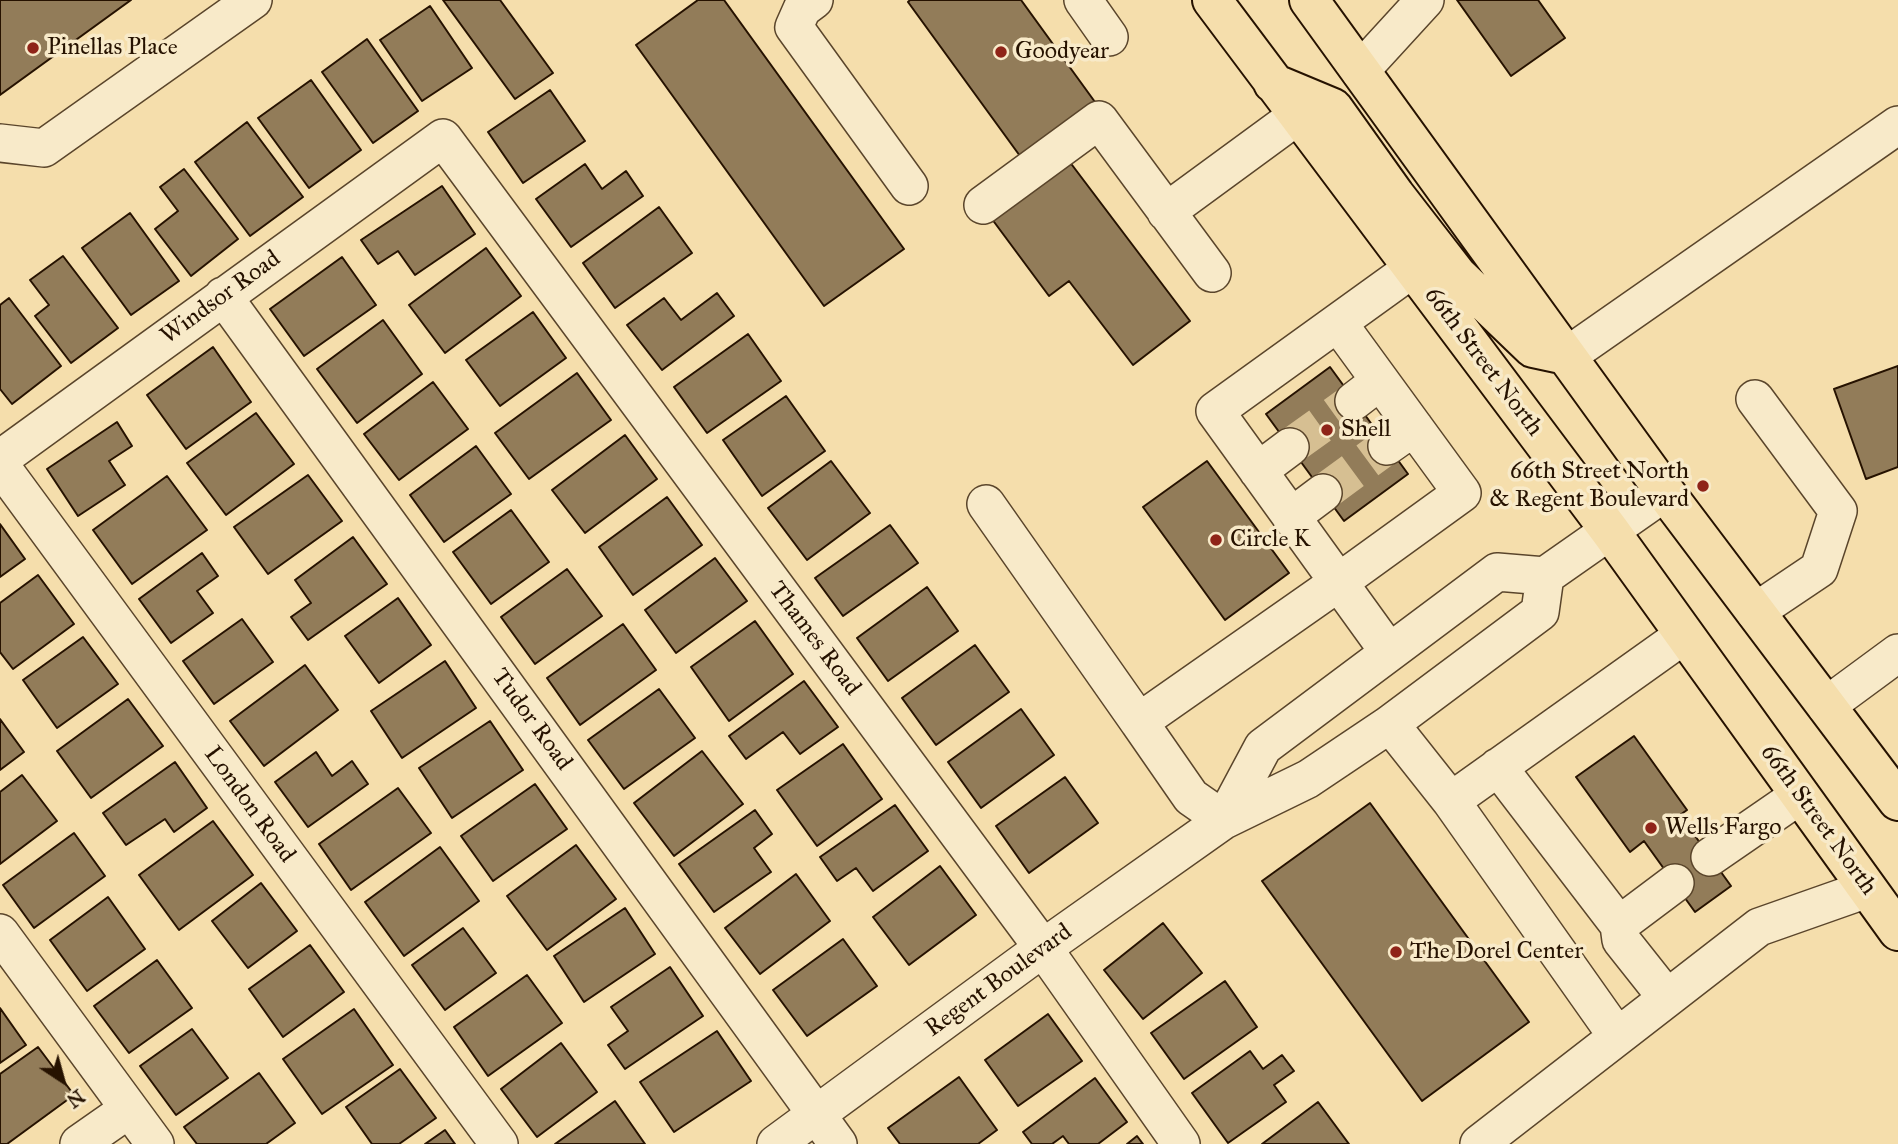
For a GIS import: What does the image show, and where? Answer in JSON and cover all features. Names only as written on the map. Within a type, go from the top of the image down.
[{"type":"main road","name":"66th Street North","points":[[1212,0],[1610,531],[1898,931]]},
{"type":"main road","points":[[1308,0],[1665,492],[1898,801]]},
{"type":"main road","points":[[1273,83],[1334,108],[1395,195],[1457,275],[1533,348],[1567,356]]},
{"type":"street","points":[[0,143],[44,148],[253,0]]},
{"type":"street","points":[[814,0],[802,9],[794,27],[909,186]]},
{"type":"street","points":[[1083,0],[1109,37]]},
{"type":"street","points":[[1360,71],[1425,0]]},
{"type":"street","points":[[1166,212],[1297,116]]},
{"type":"street","points":[[983,205],[1099,120],[1212,273]]},
{"type":"street","points":[[1567,356],[1898,125]]},
{"type":"street","name":"Windsor Road","points":[[0,459],[443,138]]},
{"type":"street","name":"Thames Road","points":[[443,138],[1043,948],[1181,1144]]},
{"type":"street","points":[[1389,652],[1215,411],[1412,269]]},
{"type":"street","name":"Tudor Road","points":[[223,296],[838,1144]]},
{"type":"street","points":[[1139,722],[1462,493],[1401,437],[1367,391],[1338,323]]},
{"type":"street","points":[[1755,398],[1838,511],[1819,569],[1755,612]]},
{"type":"street","points":[[1258,471],[1290,447]]},
{"type":"street","name":"London Road","points":[[0,465],[499,1144]]},
{"type":"street","points":[[1545,576],[1665,492]]},
{"type":"street","points":[[1291,517],[1323,493]]},
{"type":"street","points":[[986,504],[1191,797],[1224,820]]},
{"type":"street","name":"Regent Boulevard","points":[[776,1144],[1043,948],[1224,820],[1308,779],[1390,724],[1540,612],[1545,576],[1497,572],[1263,747],[1224,820]]},
{"type":"street","points":[[1451,801],[1684,635]]},
{"type":"street","points":[[1826,706],[1898,653]]},
{"type":"street","points":[[1390,724],[1451,801],[1617,1036]]},
{"type":"street","points":[[1499,767],[1619,925],[1621,940],[1667,998]]},
{"type":"street","points":[[1710,857],[1800,795]]},
{"type":"street","points":[[1619,925],[1675,883]]},
{"type":"street","points":[[1479,1144],[1759,927],[1867,888]]},
{"type":"street","points":[[0,933],[155,1144]]},
{"type":"street","points":[[79,1144],[129,1109]]},
{"type":"building","name":"Pinellas Place","points":[[0,0],[131,0],[0,95]]},
{"type":"building","points":[[443,0],[500,0],[553,73],[515,99]]},
{"type":"building","points":[[698,0],[724,0],[904,249],[824,306],[636,45]]},
{"type":"building","name":"Goodyear","points":[[1021,0],[1095,102],[1020,156],[908,2]]},
{"type":"building","points":[[1457,0],[1538,0],[1565,38],[1511,76]]},
{"type":"building","points":[[430,6],[472,68],[422,101],[380,40]]},
{"type":"building","points":[[367,39],[418,111],[373,143],[322,72]]},
{"type":"building","points":[[311,80],[361,150],[309,188],[258,118]]},
{"type":"building","points":[[550,90],[585,141],[523,183],[488,132]]},
{"type":"building","points":[[247,122],[303,197],[250,236],[195,162]]},
{"type":"building","points":[[1063,153],[1190,321],[1133,365],[1069,281],[1049,296],[986,211]]},
{"type":"building","points":[[585,164],[602,189],[626,171],[643,196],[571,247],[536,199]]},
{"type":"building","points":[[184,169],[238,239],[191,276],[155,229],[178,211],[160,187]]},
{"type":"building","points":[[442,186],[475,234],[415,275],[398,251],[378,264],[361,240]]},
{"type":"building","points":[[659,207],[692,253],[615,308],[583,263]]},
{"type":"building","points":[[130,213],[179,281],[131,315],[82,248]]},
{"type":"building","points":[[486,248],[521,296],[445,353],[409,305]]},
{"type":"building","points":[[63,256],[118,328],[71,363],[35,316],[49,305],[30,280]]},
{"type":"building","points":[[342,257],[376,305],[304,356],[270,309]]},
{"type":"building","points":[[717,293],[734,316],[662,370],[627,325],[664,298],[681,320]]},
{"type":"building","points":[[9,298],[61,366],[12,404],[0,389],[0,305]]},
{"type":"building","points":[[533,312],[566,358],[500,406],[466,360]]},
{"type":"building","points":[[383,320],[422,374],[357,423],[317,369]]},
{"type":"building","points":[[748,334],[781,381],[707,433],[674,387]]},
{"type":"building","points":[[213,347],[251,402],[186,449],[147,395]]},
{"type":"building","points":[[1898,366],[1898,467],[1866,479],[1834,389]]},
{"type":"building","name":"Shell","points":[[1330,367],[1408,474],[1344,521],[1266,414]]},
{"type":"building","points":[[577,373],[611,420],[529,479],[495,433]]},
{"type":"building","points":[[433,382],[468,429],[399,480],[364,434]]},
{"type":"building","points":[[786,396],[825,451],[762,496],[723,440]]},
{"type":"building","points":[[256,413],[294,464],[226,515],[187,463]]},
{"type":"building","points":[[117,422],[132,446],[109,461],[125,485],[78,516],[47,469]]},
{"type":"building","points":[[625,435],[657,479],[585,533],[552,490]]},
{"type":"building","points":[[476,446],[511,494],[444,542],[410,495]]},
{"type":"building","points":[[831,461],[870,513],[807,560],[768,508]]},
{"type":"building","name":"Circle K","points":[[1207,461],[1289,573],[1225,620],[1143,507]]},
{"type":"building","points":[[308,475],[342,521],[268,574],[234,527]]},
{"type":"building","points":[[167,476],[207,530],[132,584],[93,530]]},
{"type":"building","points":[[667,497],[702,545],[633,595],[599,547]]},
{"type":"building","points":[[511,510],[549,562],[491,604],[453,552]]},
{"type":"building","points":[[0,524],[25,559],[0,577]]},
{"type":"building","points":[[890,525],[918,563],[843,616],[815,578]]},
{"type":"building","points":[[353,537],[387,584],[308,640],[291,617],[311,603],[295,580]]},
{"type":"building","points":[[202,553],[218,576],[197,591],[213,613],[171,643],[139,599]]},
{"type":"building","points":[[715,558],[747,601],[676,653],[645,610]]},
{"type":"building","points":[[567,569],[602,616],[535,664],[501,617]]},
{"type":"building","points":[[38,575],[74,624],[13,669],[0,652],[0,603]]},
{"type":"building","points":[[927,587],[958,631],[888,681],[857,638]]},
{"type":"building","points":[[398,598],[431,645],[379,683],[345,636]]},
{"type":"building","points":[[242,619],[273,662],[214,704],[183,661]]},
{"type":"building","points":[[755,621],[793,674],[729,721],[691,667]]},
{"type":"building","points":[[623,624],[656,670],[580,725],[547,678]]},
{"type":"building","points":[[83,637],[118,684],[57,728],[23,680]]},
{"type":"building","points":[[975,645],[1009,692],[936,745],[902,698]]},
{"type":"building","points":[[445,661],[476,708],[402,758],[371,711]]},
{"type":"building","points":[[305,665],[338,710],[264,766],[230,721]]},
{"type":"building","points":[[804,681],[838,727],[800,754],[783,732],[746,759],[729,736]]},
{"type":"building","points":[[659,689],[695,738],[624,789],[588,740]]},
{"type":"building","points":[[128,699],[163,746],[91,798],[57,751]]},
{"type":"building","points":[[1021,709],[1054,755],[981,808],[948,762]]},
{"type":"building","points":[[0,719],[24,752],[0,770]]},
{"type":"building","points":[[490,721],[523,770],[452,818],[419,768]]},
{"type":"building","name":"Wells Fargo","points":[[1634,736],[1687,810],[1680,815],[1731,886],[1695,912],[1644,841],[1630,852],[1576,777]]},
{"type":"building","points":[[843,744],[882,799],[817,846],[777,790]]},
{"type":"building","points":[[702,751],[743,804],[674,856],[634,803]]},
{"type":"building","points":[[316,752],[332,776],[352,761],[368,784],[308,827],[275,782]]},
{"type":"building","points":[[175,762],[207,808],[174,832],[165,819],[126,845],[103,813]]},
{"type":"building","points":[[22,775],[57,821],[0,864],[0,792]]},
{"type":"building","points":[[1065,777],[1098,823],[1029,873],[996,826]]},
{"type":"building","points":[[535,784],[567,829],[493,881],[461,836]]},
{"type":"building","points":[[398,788],[431,833],[351,890],[319,844]]},
{"type":"building","name":"The Dorel Center","points":[[1370,803],[1529,1022],[1422,1101],[1262,881]]},
{"type":"building","points":[[895,805],[928,851],[873,891],[856,868],[837,881],[820,857]]},
{"type":"building","points":[[755,810],[772,834],[754,848],[771,872],[714,912],[679,864]]},
{"type":"building","points":[[213,821],[253,875],[179,930],[139,875]]},
{"type":"building","points":[[74,833],[105,876],[34,928],[3,885]]},
{"type":"building","points":[[576,845],[616,899],[547,950],[507,896]]},
{"type":"building","points":[[440,847],[479,901],[404,956],[365,902]]},
{"type":"building","points":[[940,866],[976,915],[909,965],[873,917]]},
{"type":"building","points":[[796,874],[830,921],[760,974],[725,928]]},
{"type":"building","points":[[261,883],[297,931],[248,968],[212,921]]},
{"type":"building","points":[[108,897],[145,949],[87,991],[50,940]]},
{"type":"building","points":[[625,908],[655,954],[584,1002],[554,956]]},
{"type":"building","points":[[1163,923],[1202,973],[1143,1019],[1104,970]]},
{"type":"building","points":[[463,928],[496,973],[445,1010],[412,965]]},
{"type":"building","points":[[843,939],[877,986],[807,1036],[773,990]]},
{"type":"building","points":[[310,945],[344,992],[283,1037],[249,989]]},
{"type":"building","points":[[157,960],[192,1008],[129,1053],[94,1006]]},
{"type":"building","points":[[670,967],[703,1016],[625,1069],[608,1045],[628,1031],[611,1007]]},
{"type":"building","points":[[527,975],[562,1023],[488,1076],[454,1027]]},
{"type":"building","points":[[1225,981],[1257,1027],[1184,1079],[1151,1033]]},
{"type":"building","points":[[0,1008],[26,1045],[0,1063]]},
{"type":"building","points":[[354,1009],[393,1065],[322,1114],[283,1059]]},
{"type":"building","points":[[1048,1014],[1082,1061],[1018,1106],[985,1060]]},
{"type":"building","points":[[192,1029],[228,1078],[176,1115],[140,1066]]},
{"type":"building","points":[[717,1031],[751,1081],[674,1132],[640,1082]]},
{"type":"building","points":[[561,1043],[597,1092],[537,1137],[501,1089]]},
{"type":"building","points":[[38,1047],[74,1095],[7,1144],[0,1144],[0,1074]]},
{"type":"building","points":[[1250,1051],[1263,1069],[1282,1055],[1294,1071],[1274,1085],[1286,1102],[1228,1143],[1192,1093]]},
{"type":"building","points":[[400,1069],[436,1118],[399,1144],[372,1144],[346,1107]]},
{"type":"building","points":[[259,1073],[295,1123],[266,1144],[197,1144],[184,1127]]},
{"type":"building","points":[[959,1077],[997,1130],[978,1144],[900,1144],[888,1128]]},
{"type":"building","points":[[1095,1078],[1127,1122],[1098,1144],[1069,1144],[1063,1136],[1052,1144],[1032,1144],[1023,1132]]},
{"type":"building","points":[[615,1101],[645,1144],[555,1144]]},
{"type":"building","points":[[1318,1102],[1349,1144],[1262,1144]]},
{"type":"building","points":[[445,1130],[455,1144],[425,1144]]},
{"type":"building","points":[[1137,1136],[1143,1144],[1127,1144]]},
{"type":"tunnel","points":[[1290,447],[1354,401]]},
{"type":"tunnel","points":[[1323,493],[1387,446]]},
{"type":"place","name":"Pinellas Place","points":[[33,48]]},
{"type":"place","name":"Goodyear","points":[[1001,52]]},
{"type":"place","name":"Shell","points":[[1327,430]]},
{"type":"place","name":"66th Street North & Regent Boulevard","points":[[1703,486]]},
{"type":"place","name":"Circle K","points":[[1216,540]]},
{"type":"place","name":"Wells Fargo","points":[[1651,828]]},
{"type":"place","name":"The Dorel Center","points":[[1396,952]]}]
